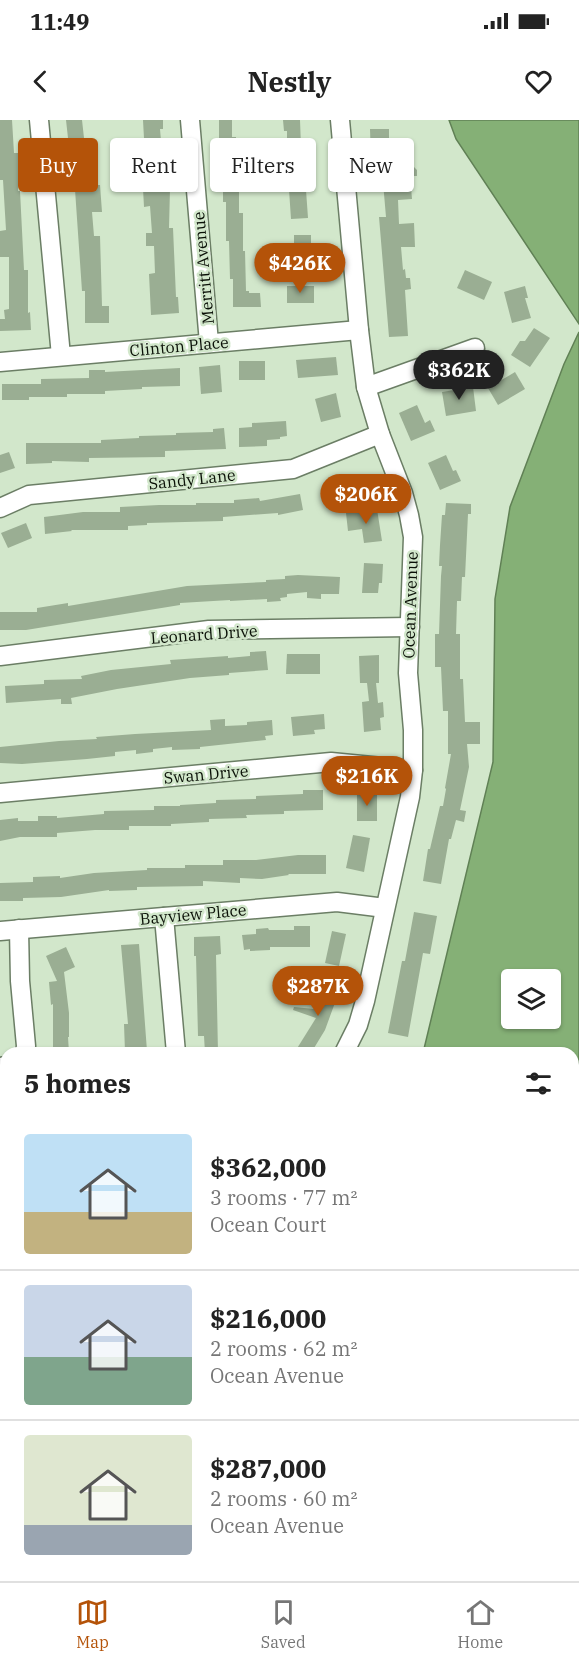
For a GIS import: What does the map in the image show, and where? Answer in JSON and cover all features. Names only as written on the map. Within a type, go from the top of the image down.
[{"type":"street","points":[[39,120],[61,356]]},
{"type":"street","name":"Merritt Avenue","points":[[190,120],[209,344]]},
{"type":"street","name":"Ocean Avenue","points":[[340,120],[366,387],[403,493],[412,537],[408,673],[413,730],[410,797],[365,1001],[358,1025],[347,1047]]},
{"type":"street","name":"Clinton Place","points":[[0,362],[359,330]]},
{"type":"street","points":[[366,387],[475,348]]},
{"type":"street","name":"Sandy Lane","points":[[0,508],[29,495],[293,469],[381,434]]},
{"type":"street","name":"Leonard Drive","points":[[0,656],[209,630],[410,627]]},
{"type":"street","name":"Swan Drive","points":[[0,794],[331,762],[413,770]]},
{"type":"street","name":"Bayview Place","points":[[0,931],[337,902],[386,908]]},
{"type":"street","points":[[164,917],[175,1047]]},
{"type":"street","points":[[19,929],[20,981],[26,1047]]},
{"type":"shaded area","points":[[449,120],[579,120],[579,324],[456,139]]},
{"type":"shaded area","points":[[579,332],[579,1047],[424,1047],[493,762],[495,599],[510,507],[564,364]]},
{"type":"building","points":[[0,120],[12,120],[14,153],[18,153],[18,192],[20,192],[24,270],[28,270],[28,313],[30,312],[31,330],[0,331],[0,319],[5,319],[4,310],[9,309],[9,257],[0,257],[0,231],[6,230],[3,180],[0,180]]},
{"type":"building","points":[[66,120],[82,120],[84,138],[68,138]]},
{"type":"building","points":[[143,120],[163,120],[163,129],[160,129],[161,138],[144,138]]},
{"type":"building","points":[[219,120],[232,120],[232,137],[236,138],[219,138]]},
{"type":"building","points":[[283,120],[300,120],[301,138],[287,138],[287,131],[284,131]]},
{"type":"building","points":[[370,129],[389,129],[389,138],[370,138]]},
{"type":"building","points":[[98,185],[100,185],[102,212],[92,212],[94,236],[100,236],[102,306],[109,306],[109,323],[85,323],[85,291],[82,291],[75,192],[98,192]]},
{"type":"building","points":[[143,192],[170,192],[169,228],[173,228],[176,297],[178,297],[179,313],[151,315],[149,274],[155,273],[154,246],[146,246],[146,233],[152,233],[150,206],[144,207]]},
{"type":"building","points":[[223,192],[239,192],[239,213],[243,213],[246,291],[260,293],[261,307],[233,307],[229,241],[226,241],[226,202],[223,202]]},
{"type":"building","points":[[289,192],[306,192],[308,218],[291,219]]},
{"type":"building","points":[[384,192],[411,192],[412,199],[398,200],[399,224],[414,223],[415,247],[401,247],[403,270],[405,269],[406,278],[410,278],[411,289],[405,290],[408,336],[389,337],[379,217],[386,217]]},
{"type":"building","points":[[294,235],[311,235],[311,263],[294,263]]},
{"type":"building","points":[[465,270],[492,282],[484,300],[457,288]]},
{"type":"building","points":[[287,286],[314,286],[314,303],[287,303]]},
{"type":"building","points":[[525,286],[528,298],[525,298],[531,318],[512,323],[504,292]]},
{"type":"building","points":[[534,328],[550,338],[530,367],[511,355],[520,341],[525,341]]},
{"type":"building","points":[[336,357],[338,375],[298,378],[296,360]]},
{"type":"building","points":[[239,361],[265,361],[265,380],[239,380]]},
{"type":"building","points":[[220,365],[222,392],[201,394],[199,367]]},
{"type":"building","points":[[180,368],[180,386],[142,387],[142,389],[105,391],[105,394],[67,394],[67,397],[29,397],[29,400],[2,400],[2,384],[41,384],[41,379],[89,378],[89,370],[105,370],[105,372]]},
{"type":"building","points":[[515,372],[525,389],[498,405],[488,388]]},
{"type":"building","points":[[473,387],[476,411],[446,416],[442,392]]},
{"type":"building","points":[[336,393],[341,417],[321,422],[315,399]]},
{"type":"building","points":[[417,405],[425,423],[430,420],[435,431],[411,441],[399,413]]},
{"type":"building","points":[[286,421],[287,436],[267,440],[267,446],[239,447],[239,428],[252,427],[252,423]]},
{"type":"building","points":[[224,428],[226,449],[165,451],[165,457],[89,458],[89,462],[52,461],[52,463],[26,464],[26,443],[101,443],[101,440],[213,432],[213,429]]},
{"type":"building","points":[[9,452],[15,468],[0,473],[0,455]]},
{"type":"building","points":[[446,455],[453,471],[456,470],[461,481],[440,490],[428,463]]},
{"type":"building","points":[[363,474],[369,490],[337,500],[331,485]]},
{"type":"building","points":[[300,494],[303,510],[278,515],[278,513],[223,517],[223,521],[147,523],[147,525],[128,526],[128,530],[71,530],[45,534],[44,517],[83,512],[120,512],[120,507],[234,503],[234,500],[259,498],[260,501]]},
{"type":"building","points":[[446,503],[471,504],[471,514],[468,514],[465,577],[462,577],[461,601],[457,601],[456,634],[460,634],[460,679],[463,679],[465,722],[480,722],[480,744],[467,744],[469,767],[460,810],[466,811],[464,822],[456,820],[451,839],[449,839],[441,884],[423,881],[428,849],[430,849],[440,806],[443,806],[451,754],[448,754],[448,711],[443,711],[441,667],[435,667],[435,634],[439,634],[442,515],[445,515]]},
{"type":"building","points":[[377,509],[382,541],[364,543],[362,529],[348,531],[346,513]]},
{"type":"building","points":[[26,523],[32,538],[8,548],[1,533]]},
{"type":"building","points":[[364,563],[383,564],[382,583],[379,583],[378,593],[362,593]]},
{"type":"building","points":[[285,576],[340,577],[339,594],[321,594],[321,599],[307,598],[307,592],[287,594],[287,597],[280,598],[281,601],[267,602],[267,599],[180,603],[180,605],[26,630],[0,630],[0,612],[37,612],[37,608],[68,603],[68,606],[187,586],[266,582],[266,580],[285,579]]},
{"type":"building","points":[[266,651],[268,670],[229,673],[229,675],[190,678],[117,689],[71,698],[72,704],[61,704],[61,699],[6,703],[5,686],[44,684],[44,680],[82,679],[81,676],[111,670],[171,664],[170,660],[250,656],[250,652]]},
{"type":"building","points":[[287,654],[320,654],[320,674],[286,674]]},
{"type":"building","points":[[379,655],[379,683],[376,683],[378,703],[383,702],[384,717],[380,718],[381,730],[364,732],[362,702],[369,701],[367,683],[360,683],[359,656]]},
{"type":"building","points":[[324,714],[325,729],[314,730],[315,734],[293,736],[291,717]]},
{"type":"building","points":[[225,719],[225,726],[272,720],[273,735],[265,736],[266,740],[200,747],[200,749],[172,750],[172,747],[136,754],[136,750],[115,752],[115,756],[87,759],[22,764],[0,763],[0,747],[97,739],[96,737],[211,730],[210,720]]},
{"type":"building","points":[[303,790],[323,790],[323,810],[284,811],[284,814],[246,815],[247,818],[209,819],[209,822],[171,824],[171,826],[129,826],[129,830],[57,833],[57,837],[20,837],[0,841],[0,820],[18,818],[18,821],[38,821],[38,816],[57,816],[57,818],[104,814],[104,811],[154,810],[154,806],[180,806],[216,803],[216,800],[256,799],[256,796],[303,794]]},
{"type":"building","points":[[357,793],[377,793],[377,821],[357,821]]},
{"type":"building","points":[[353,835],[370,838],[364,872],[346,868]]},
{"type":"building","points":[[298,855],[326,855],[326,874],[288,874],[262,879],[240,878],[240,883],[203,881],[203,886],[137,887],[137,890],[109,890],[61,897],[23,898],[23,901],[0,901],[0,883],[33,882],[33,877],[60,876],[60,878],[94,873],[147,870],[147,868],[223,865],[223,860],[256,860]]},
{"type":"building","points":[[414,912],[437,916],[430,954],[423,953],[408,1037],[388,1033]]},
{"type":"building","points":[[294,926],[310,926],[310,947],[270,947],[270,950],[244,950],[242,935],[256,934],[256,929],[294,930]]},
{"type":"building","points":[[332,931],[346,934],[339,966],[325,963]]},
{"type":"building","points":[[220,936],[221,954],[216,955],[218,1047],[205,1047],[204,1036],[198,1036],[194,937]]},
{"type":"building","points":[[139,944],[147,1047],[125,1047],[124,1024],[128,1024],[121,945]]},
{"type":"building","points":[[66,947],[75,967],[64,972],[69,1013],[69,1047],[53,1047],[53,1004],[51,1005],[49,982],[57,981],[46,956]]},
{"type":"building","points":[[322,982],[340,989],[325,1030],[315,1047],[298,1047],[316,1018],[293,1010],[294,1007],[314,1009]]}]
